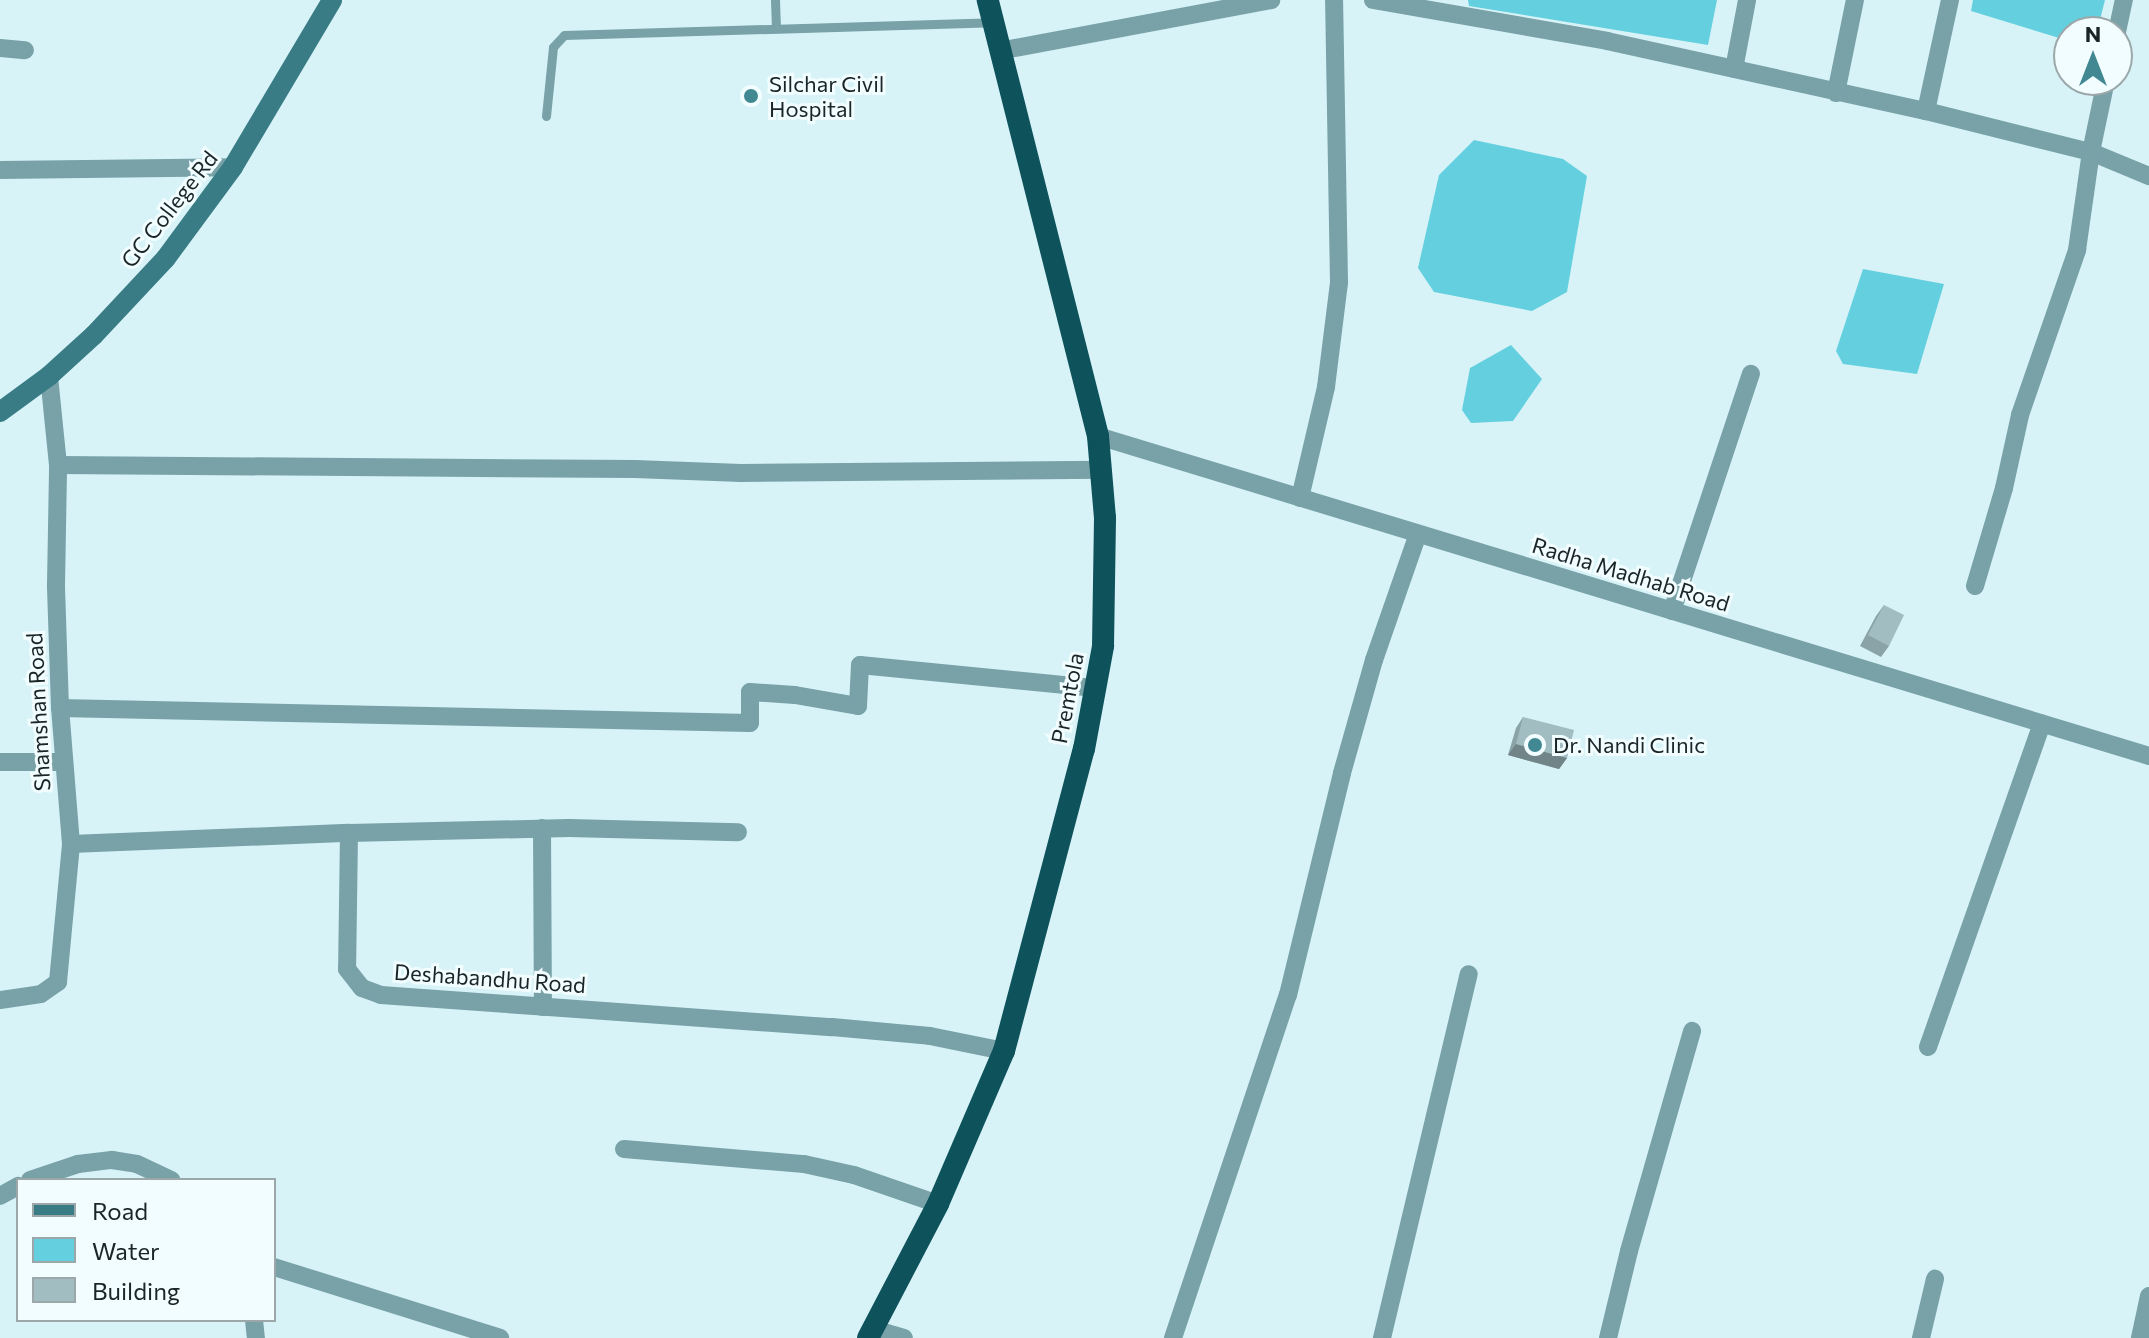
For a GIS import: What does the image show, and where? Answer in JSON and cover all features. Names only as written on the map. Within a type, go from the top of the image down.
[{"type":"highway","name":"Premtola","points":[[870,1334],[938,1204],[1004,1051],[1058,855],[1103,646],[1105,518],[1098,436],[990,11]]},
{"type":"main road","name":"GC College Rd","points":[[0,412],[49,376],[94,335],[166,258],[233,167],[332,0]]},
{"type":"street","points":[[999,51],[1271,0]]},
{"type":"street","points":[[1300,498],[1326,387],[1339,282],[1334,0]]},
{"type":"street","points":[[1373,0],[1593,38],[1926,111],[2091,152],[2149,176]]},
{"type":"street","points":[[1734,69],[1747,0]]},
{"type":"street","points":[[1836,93],[1855,0]]},
{"type":"street","points":[[1926,111],[1950,0]]},
{"type":"street","points":[[0,48],[25,50]]},
{"type":"street","points":[[1975,586],[2004,488],[2020,415],[2077,250],[2103,96]]},
{"type":"street","points":[[0,170],[233,167]]},
{"type":"street","points":[[1672,611],[1751,374]]},
{"type":"street","name":"Shamshan Road","points":[[0,1000],[41,994],[58,982],[71,844],[60,708],[56,585],[58,465],[49,376]]},
{"type":"street","name":"Radha Madhab Road","points":[[1098,436],[2149,756]]},
{"type":"street","points":[[58,465],[619,468],[741,473],[1102,470]]},
{"type":"street","points":[[1173,1338],[1288,995],[1342,773],[1374,660],[1418,534]]},
{"type":"street","points":[[60,708],[750,723],[750,692],[795,695],[858,706],[860,665],[1096,688]]},
{"type":"street","points":[[1928,1047],[2042,724]]},
{"type":"street","points":[[0,762],[64,762]]},
{"type":"street","points":[[71,844],[542,828],[738,832]]},
{"type":"street","points":[[542,828],[543,1007]]},
{"type":"street","name":"Deshabandhu Road","points":[[349,833],[345,957],[352,980],[381,995],[930,1036],[1004,1051]]},
{"type":"street","points":[[1382,1338],[1469,974]]},
{"type":"street","points":[[1608,1338],[1692,1031]]},
{"type":"street","points":[[624,1149],[804,1164],[854,1175],[938,1204]]},
{"type":"street","points":[[36,1178],[78,1164],[112,1160],[137,1164],[167,1178]]},
{"type":"street","points":[[276,1268],[500,1338]]},
{"type":"street","points":[[1921,1338],[1935,1279]]},
{"type":"street","points":[[2140,1338],[2149,1296]]},
{"type":"street","points":[[870,1334],[904,1338]]},
{"type":"lane","points":[[775,0],[776,28]]},
{"type":"lane","points":[[546,116],[553,47],[564,35],[776,28],[990,11]]},
{"type":"water","points":[[1468,0],[1717,0],[1708,45],[1469,6]]},
{"type":"water","points":[[1973,0],[2105,0],[2101,16],[2053,16],[2053,36],[1971,11]]},
{"type":"water","points":[[1474,140],[1563,159],[1587,176],[1567,292],[1532,311],[1434,292],[1418,268],[1439,175]]},
{"type":"water","points":[[1863,269],[1944,284],[1917,374],[1843,364],[1836,351]]},
{"type":"water","points":[[1511,345],[1542,379],[1513,421],[1471,423],[1462,410],[1470,368]]},
{"type":"building","points":[[1884,605],[1904,615],[1889,646],[1868,635]]},
{"type":"building","points":[[1523,717],[1574,730],[1567,758],[1516,744]]},
{"type":"place","name":"Silchar Civil Hospital","points":[[751,96]]},
{"type":"place","name":"Dr. Nandi Clinic","points":[[1535,745]]}]
